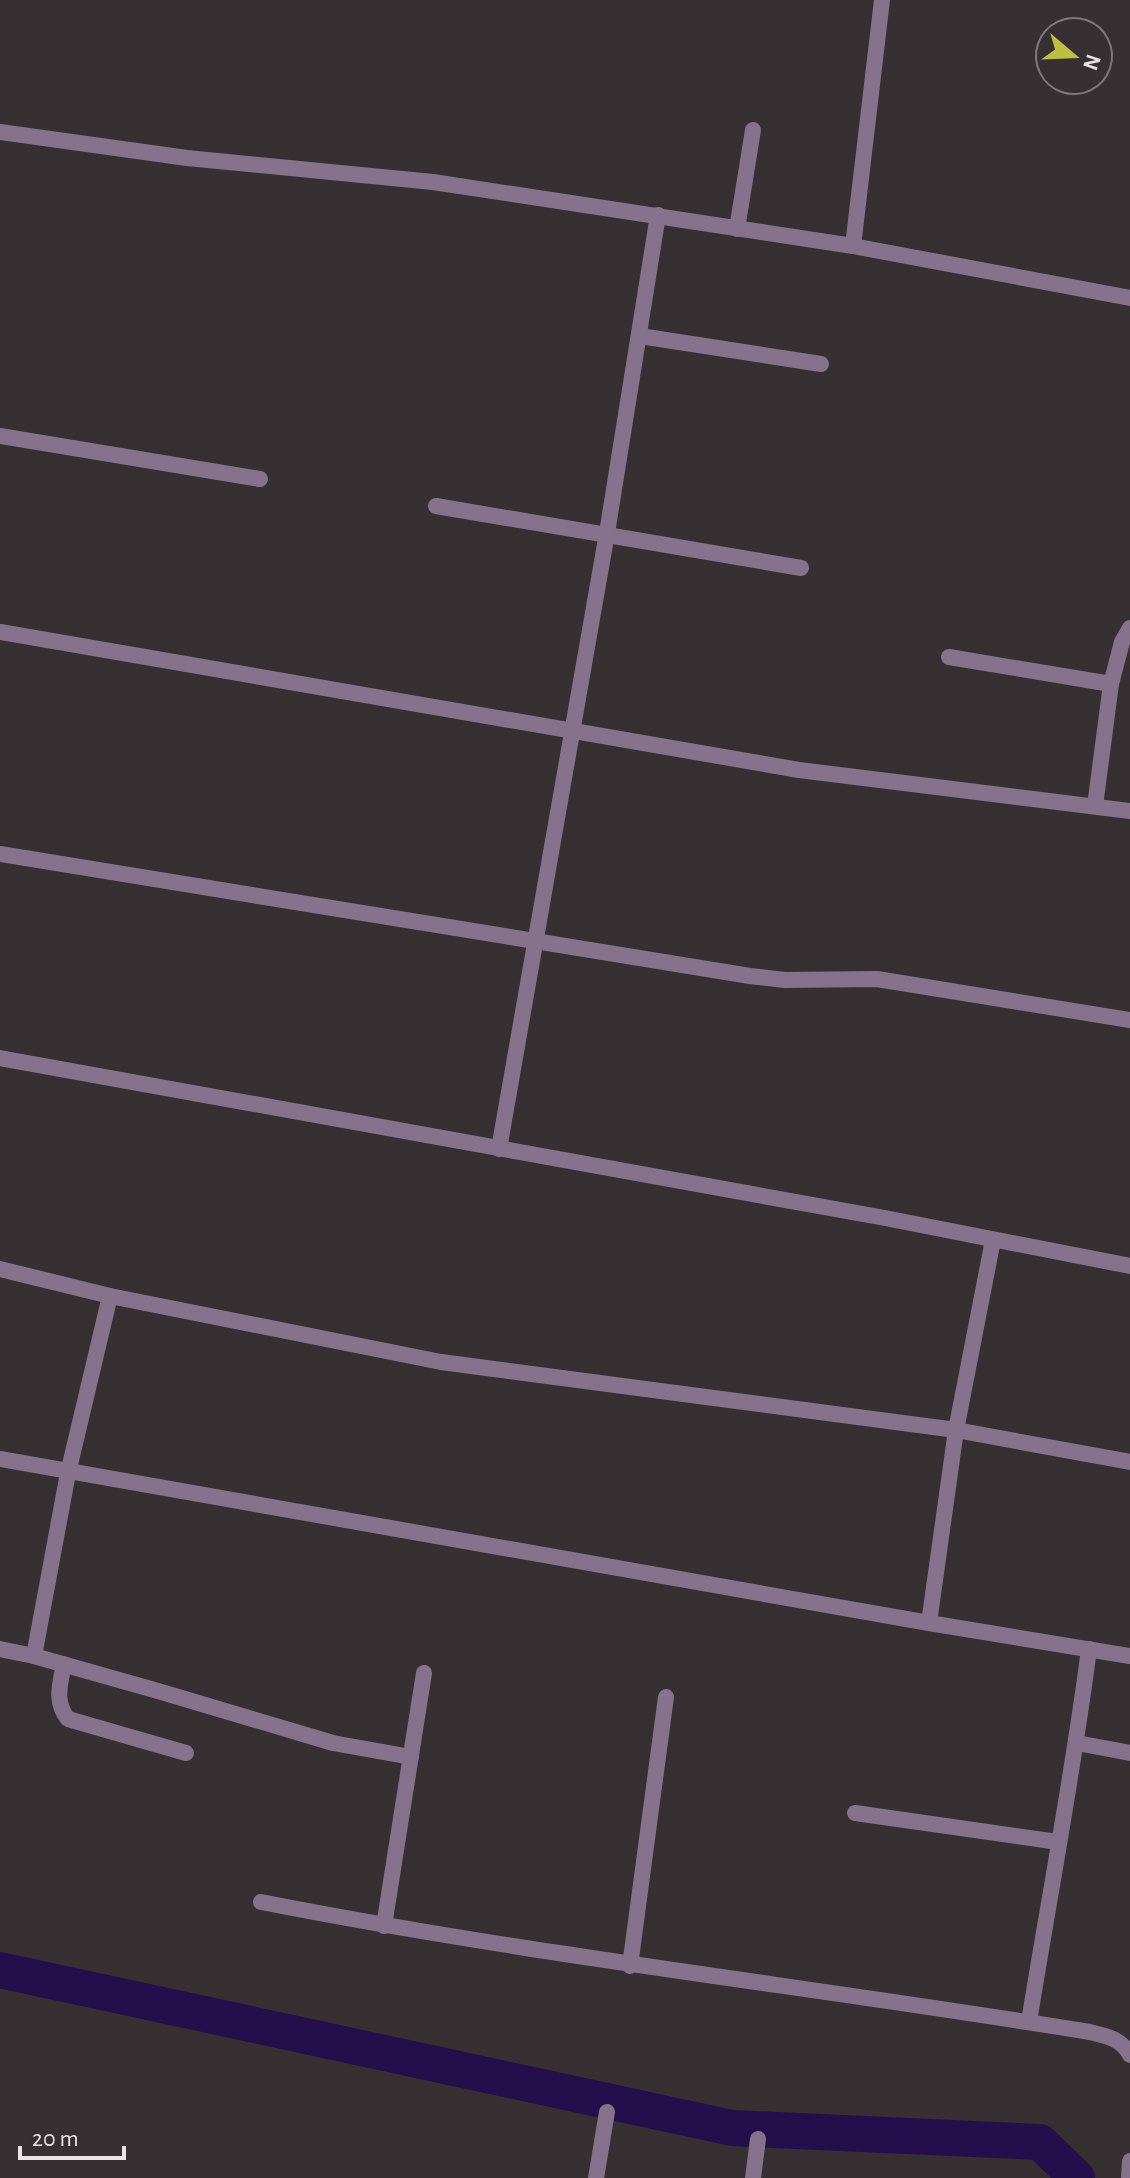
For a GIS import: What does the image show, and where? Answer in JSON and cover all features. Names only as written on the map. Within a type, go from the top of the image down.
[{"type":"street","points":[[853,246],[882,0]]},
{"type":"street","points":[[737,229],[753,130]]},
{"type":"street","points":[[0,132],[187,158],[433,182],[658,215],[853,246],[1130,298]]},
{"type":"street","points":[[499,1149],[607,533],[658,215]]},
{"type":"street","points":[[640,336],[821,364]]},
{"type":"street","points":[[0,436],[260,479]]},
{"type":"street","points":[[436,506],[801,568]]},
{"type":"street","points":[[1095,806],[1111,684],[1122,642],[1130,628]]},
{"type":"street","points":[[0,632],[799,770],[1130,811]]},
{"type":"street","points":[[949,657],[1111,684]]},
{"type":"street","points":[[0,854],[750,976],[785,980],[877,979],[1130,1020]]},
{"type":"street","points":[[0,1058],[1130,1266]]},
{"type":"street","points":[[929,1623],[956,1430],[993,1240]]},
{"type":"street","points":[[0,1269],[110,1296],[441,1362],[956,1430],[1130,1462]]},
{"type":"street","points":[[34,1656],[68,1473],[110,1296]]},
{"type":"street","points":[[0,1459],[1130,1656]]},
{"type":"street","points":[[0,1649],[64,1664],[333,1743],[411,1757]]},
{"type":"street","points":[[1029,2022],[1077,1743],[1089,1649]]},
{"type":"street","points":[[64,1664],[58,1697],[60,1709],[68,1719],[186,1753]]},
{"type":"street","points":[[384,1926],[424,1673]]},
{"type":"street","points":[[630,1966],[666,1697]]},
{"type":"street","points":[[1077,1743],[1130,1753]]},
{"type":"street","points":[[855,1813],[1058,1842]]},
{"type":"street","points":[[261,1902],[384,1926],[630,1966],[1029,2022],[1115,2039],[1130,2055]]},
{"type":"street","points":[[596,2178],[607,2112]]},
{"type":"street","points":[[753,2178],[758,2139]]},
{"type":"street","points":[[1129,2178],[1130,2162]]},
{"type":"waterway","points":[[0,1970],[732,2128],[1040,2142],[1077,2178]]}]
